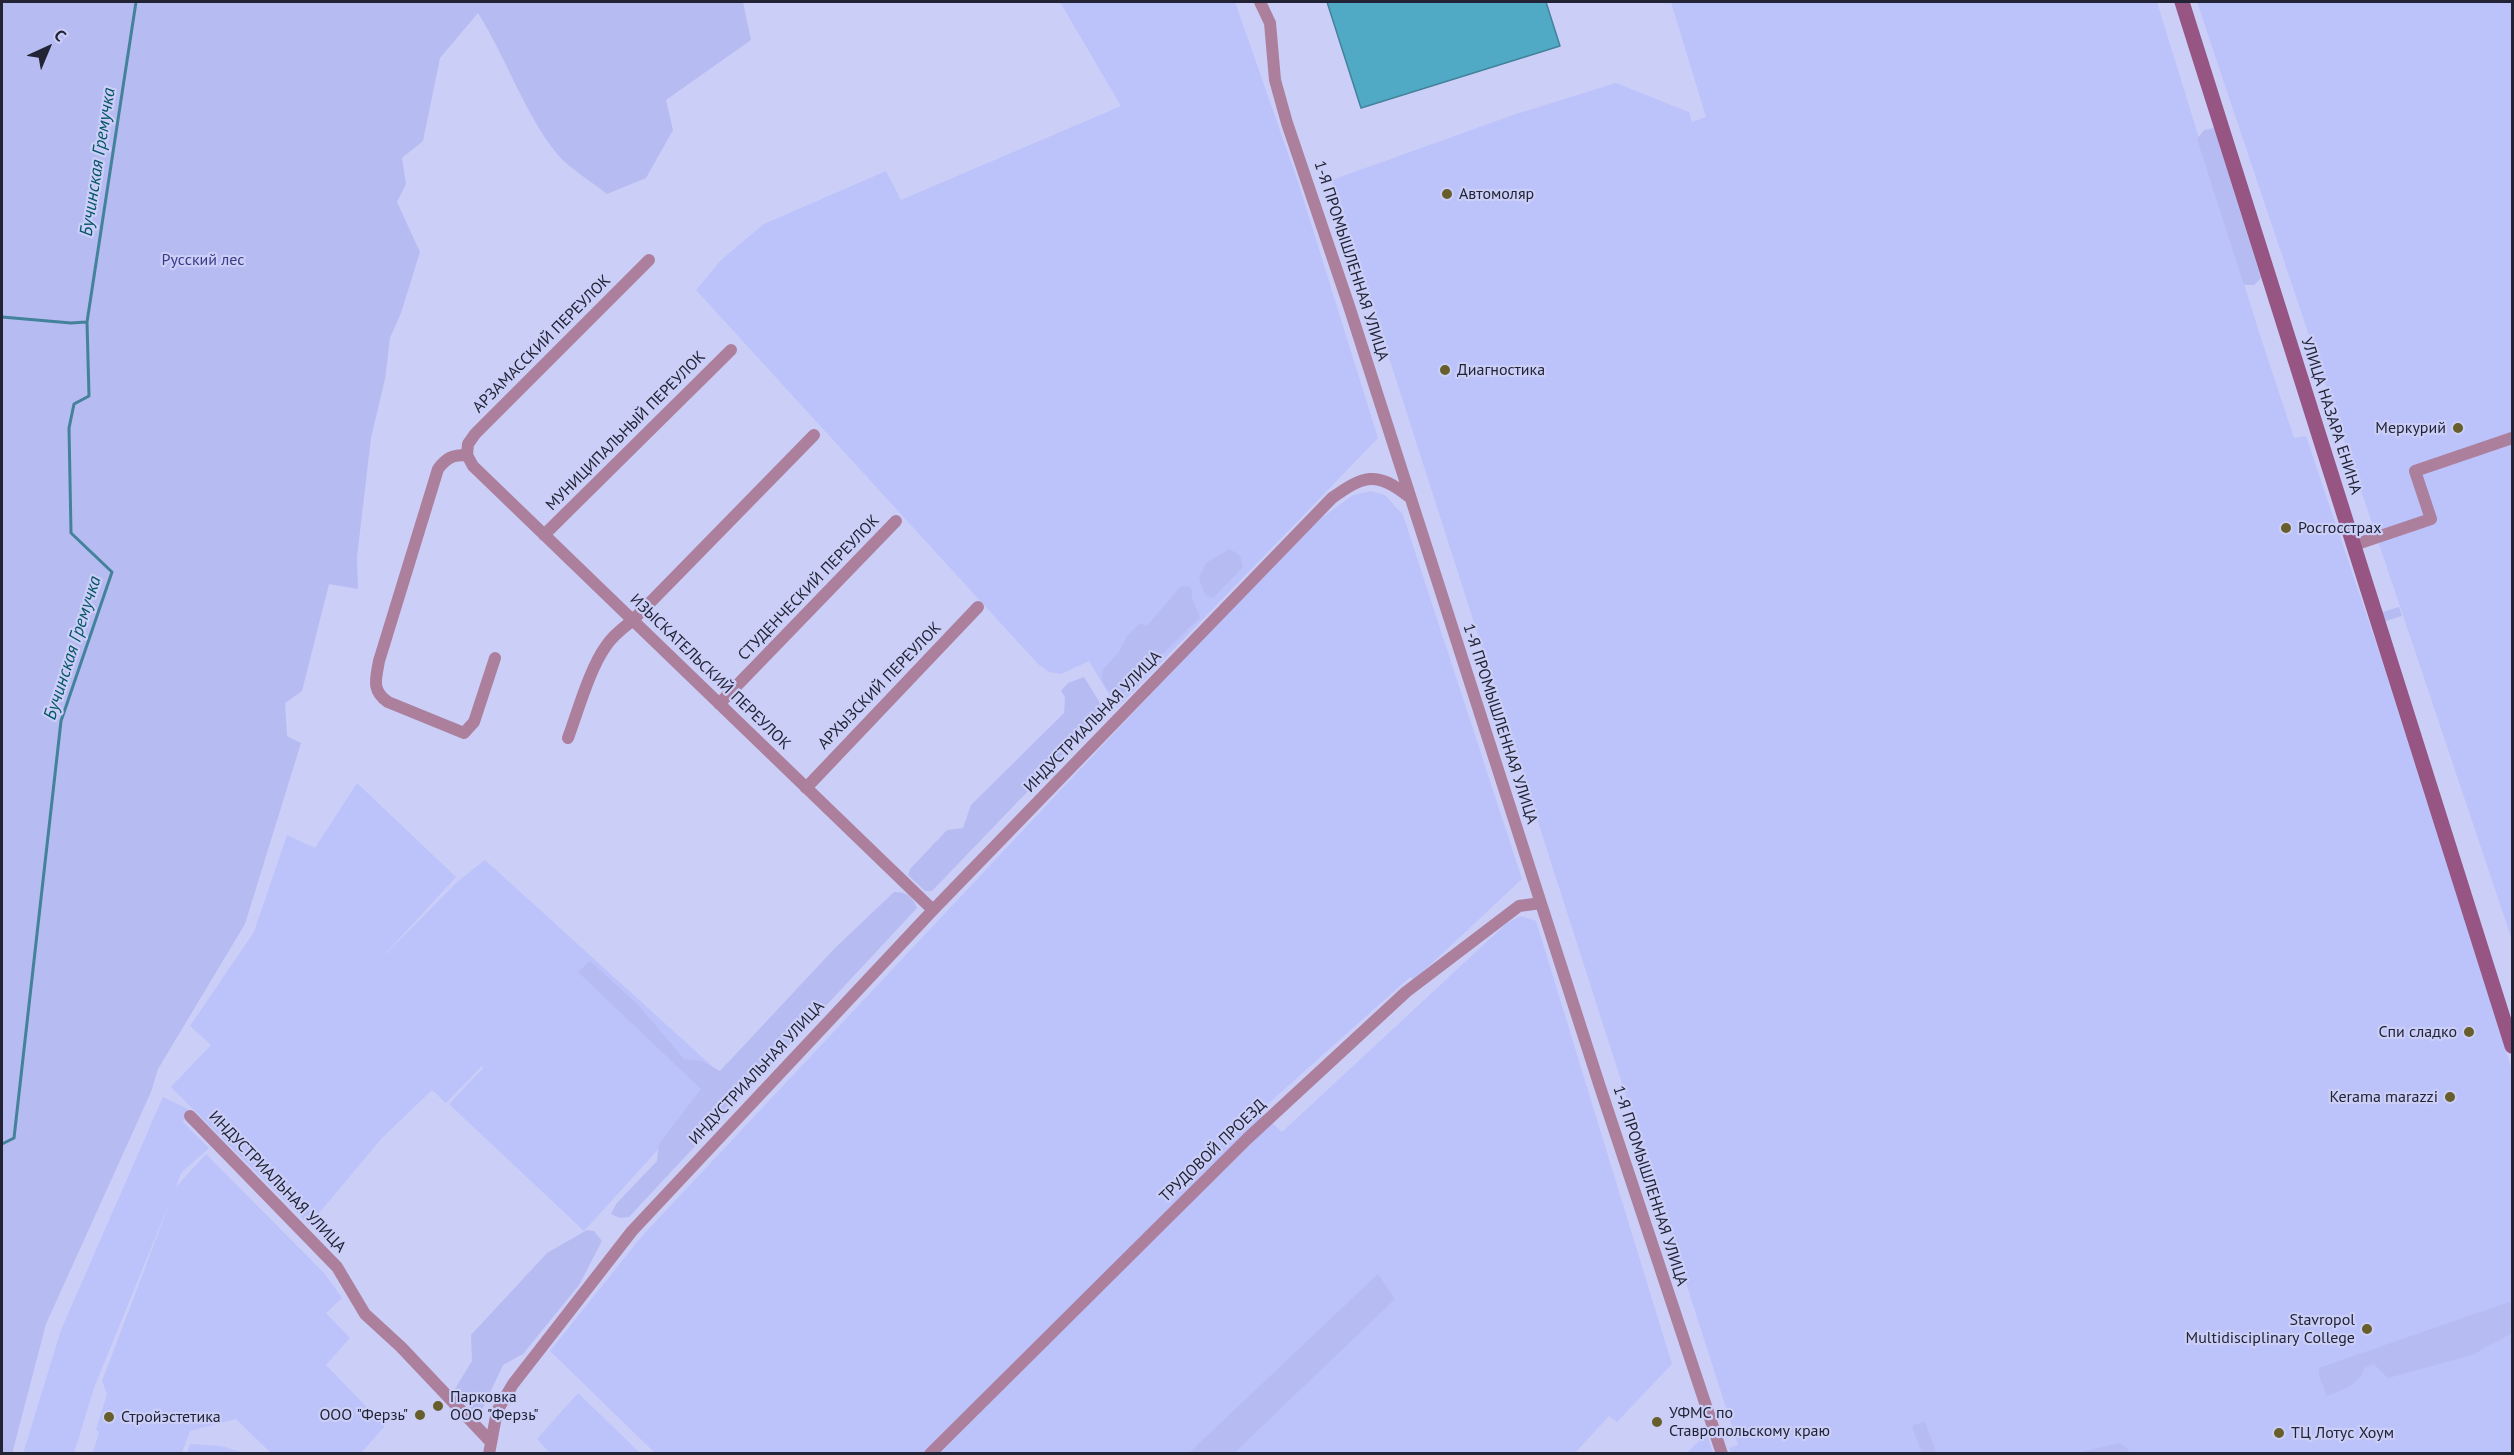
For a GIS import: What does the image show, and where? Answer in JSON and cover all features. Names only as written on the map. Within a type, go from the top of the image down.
[{"type":"main road","name":"УЛИЦА НАЗАРА ЕНИНА","points":[[2182,2],[2512,1046]]},
{"type":"street","name":"1-Я ПРОМЫШЛЕННАЯ УЛИЦА","points":[[1260,2],[1270,23],[1275,80],[1287,123],[1352,316],[1722,1454]]},
{"type":"street","name":"АРЗАМАССКИЙ ПЕРЕУЛОК","points":[[467,455],[468,444],[475,434],[649,260]]},
{"type":"street","name":"МУНИЦИПАЛЬНЫЙ ПЕРЕУЛОК","points":[[544,535],[731,350]]},
{"type":"street","points":[[568,738],[604,647],[814,435]]},
{"type":"street","points":[[2354,545],[2431,519],[2415,471],[2512,438]]},
{"type":"street","points":[[467,455],[454,455],[447,458],[438,469],[379,661],[375,687],[380,696],[388,702],[464,733],[474,722],[495,658]]},
{"type":"street","name":"ИЗЫСКАТЕЛЬСКИЙ ПЕРЕУЛОК","points":[[467,455],[473,466],[933,910]]},
{"type":"street","name":"ИНДУСТРИАЛЬНАЯ УЛИЦА","points":[[490,1447],[497,1412],[513,1384],[623,1242],[933,910],[1332,498],[1353,483],[1373,478],[1390,482],[1409,497]]},
{"type":"street","name":"СТУДЕНЧЕСКИЙ ПЕРЕУЛОК","points":[[719,704],[896,521]]},
{"type":"street","name":"АРХЫЗСКИЙ ПЕРЕУЛОК","points":[[806,788],[978,608]]},
{"type":"street","name":"ТРУДОВОЙ ПРОЕЗД","points":[[930,1454],[1248,1138],[1406,992],[1519,906],[1541,903]]},
{"type":"street","name":"ИНДУСТРИАЛЬНАЯ УЛИЦА","points":[[190,1116],[337,1267],[365,1314],[402,1347],[490,1447]]},
{"type":"shaded area","points":[[1060,2],[1235,2],[1298,182],[1378,438],[1117,708],[1089,661],[1061,674],[1049,672],[1038,664],[696,290],[721,260],[764,224],[886,171],[901,200],[1121,106]]},
{"type":"shaded area","points":[[1327,2],[1546,2],[1560,46],[1361,108]]},
{"type":"shaded area","points":[[1671,2],[2157,2],[2294,438],[2306,436],[2382,661],[2512,1070],[2512,1453],[1731,1453],[1729,1448],[1738,1445],[1332,180],[1513,115],[1616,83],[1689,112],[1692,122],[1706,117]]},
{"type":"shaded area","points":[[2197,2],[2512,2],[2512,940]]},
{"type":"shaded area","points":[[1371,491],[1385,495],[1403,515],[1522,879],[1414,980],[1410,977],[1260,1111],[1282,1132],[1507,923],[1521,916],[1536,921],[1672,1364],[1617,1422],[1609,1416],[1574,1454],[655,1453],[550,1351],[642,1236],[1272,565],[1319,520],[1353,495]]},
{"type":"shaded area","points":[[357,783],[456,877],[377,963],[457,882],[485,860],[724,1077],[584,1231],[449,1104],[483,1068],[482,1066],[446,1103],[432,1090],[382,1138],[309,1225],[171,1087],[211,1045],[190,1026],[254,932],[287,835],[315,848]]},
{"type":"shaded area","points":[[163,1097],[188,1109],[183,1122],[209,1148],[181,1173],[176,1187],[206,1154],[324,1273],[342,1298],[326,1313],[350,1338],[326,1365],[385,1426],[361,1453],[271,1453],[236,1419],[190,1431],[182,1453],[93,1453],[99,1432],[96,1430],[107,1394],[102,1381],[173,1194],[94,1388],[74,1453],[23,1454],[61,1330]]},
{"type":"shaded area","points":[[578,1393],[640,1453],[550,1453],[537,1439]]},
{"type":"shaded area","points":[[1707,1434],[1713,1453],[1687,1453],[1705,1435]]},
{"type":"shaded area","points":[[190,1444],[221,1446],[244,1453],[187,1453]]},
{"type":"green space","name":"Русский лес","points":[[2,2],[743,2],[751,40],[666,100],[673,130],[646,178],[607,194],[557,154],[534,120],[478,13],[440,58],[423,141],[402,158],[406,184],[397,202],[420,252],[401,313],[390,338],[385,379],[371,438],[357,557],[358,589],[329,584],[302,691],[285,703],[287,736],[301,743],[245,924],[158,1069],[151,1092],[46,1324],[12,1454],[2,1453]]},
{"type":"green space","points":[[2214,128],[2261,278],[2254,285],[2244,285],[2197,139],[2204,130]]},
{"type":"green space","points":[[1230,549],[1240,556],[1243,567],[1213,598],[1205,595],[1199,578],[1206,563]]},
{"type":"green space","points":[[1181,586],[1192,590],[1192,599],[1200,617],[1120,696],[1115,695],[1106,688],[1102,679],[1103,670],[1119,652],[1127,636],[1140,623],[1147,626]]},
{"type":"green space","points":[[2399,607],[2402,616],[2383,622],[2380,613]]},
{"type":"green space","points":[[1084,677],[1105,711],[932,891],[925,891],[908,875],[910,869],[947,830],[963,828],[971,805],[1064,713],[1065,697],[1061,691],[1068,683]]},
{"type":"green space","points":[[894,892],[908,895],[917,908],[629,1217],[620,1218],[611,1214],[616,1204],[657,1161],[659,1144],[701,1089],[578,972],[590,961],[639,1006],[684,1059],[702,1061],[720,1071],[835,948]]},
{"type":"green space","points":[[587,1230],[594,1231],[602,1241],[579,1285],[523,1354],[503,1365],[482,1410],[475,1413],[453,1392],[472,1361],[471,1335],[547,1253]]},
{"type":"green space","points":[[1378,1274],[1395,1299],[1234,1453],[1189,1453]]},
{"type":"green space","points":[[2512,1301],[2512,1333],[2472,1355],[2388,1378],[2374,1364],[2364,1368],[2359,1379],[2354,1383],[2327,1396],[2319,1376],[2319,1368]]},
{"type":"green space","points":[[1925,1422],[1936,1453],[1922,1453],[1912,1427]]},
{"type":"green space","points":[[2120,1443],[2129,1450],[2126,1452],[2076,1453]]},
{"type":"waterway","name":"Бучинская Гремучка","points":[[2,1144],[14,1138],[61,721],[112,572],[71,533],[69,428],[74,404],[89,396],[87,322],[136,2]]},
{"type":"waterway","points":[[2,317],[71,323],[86,322]]},
{"type":"place","name":"Автомоляр","points":[[1447,194]]},
{"type":"place","name":"Диагностика","points":[[1445,370]]},
{"type":"place","name":"Меркурий","points":[[2458,428]]},
{"type":"place","name":"Росгосстрах","points":[[2286,528]]},
{"type":"place","name":"Спи сладко","points":[[2469,1032]]},
{"type":"place","name":"Kerama marazzi","points":[[2450,1097]]},
{"type":"place","name":"Stavropol Multidisciplinary College","points":[[2367,1329]]},
{"type":"place","name":"Парковка ООО \"Ферзь\"","points":[[438,1406]]},
{"type":"place","name":"ООО \"Ферзь\"","points":[[420,1415]]},
{"type":"place","name":"Стройэстетика","points":[[109,1417]]},
{"type":"place","name":"УФМС по Ставропольскому краю","points":[[1657,1422]]},
{"type":"place","name":"ТЦ Лотус Хоум","points":[[2279,1433]]}]
